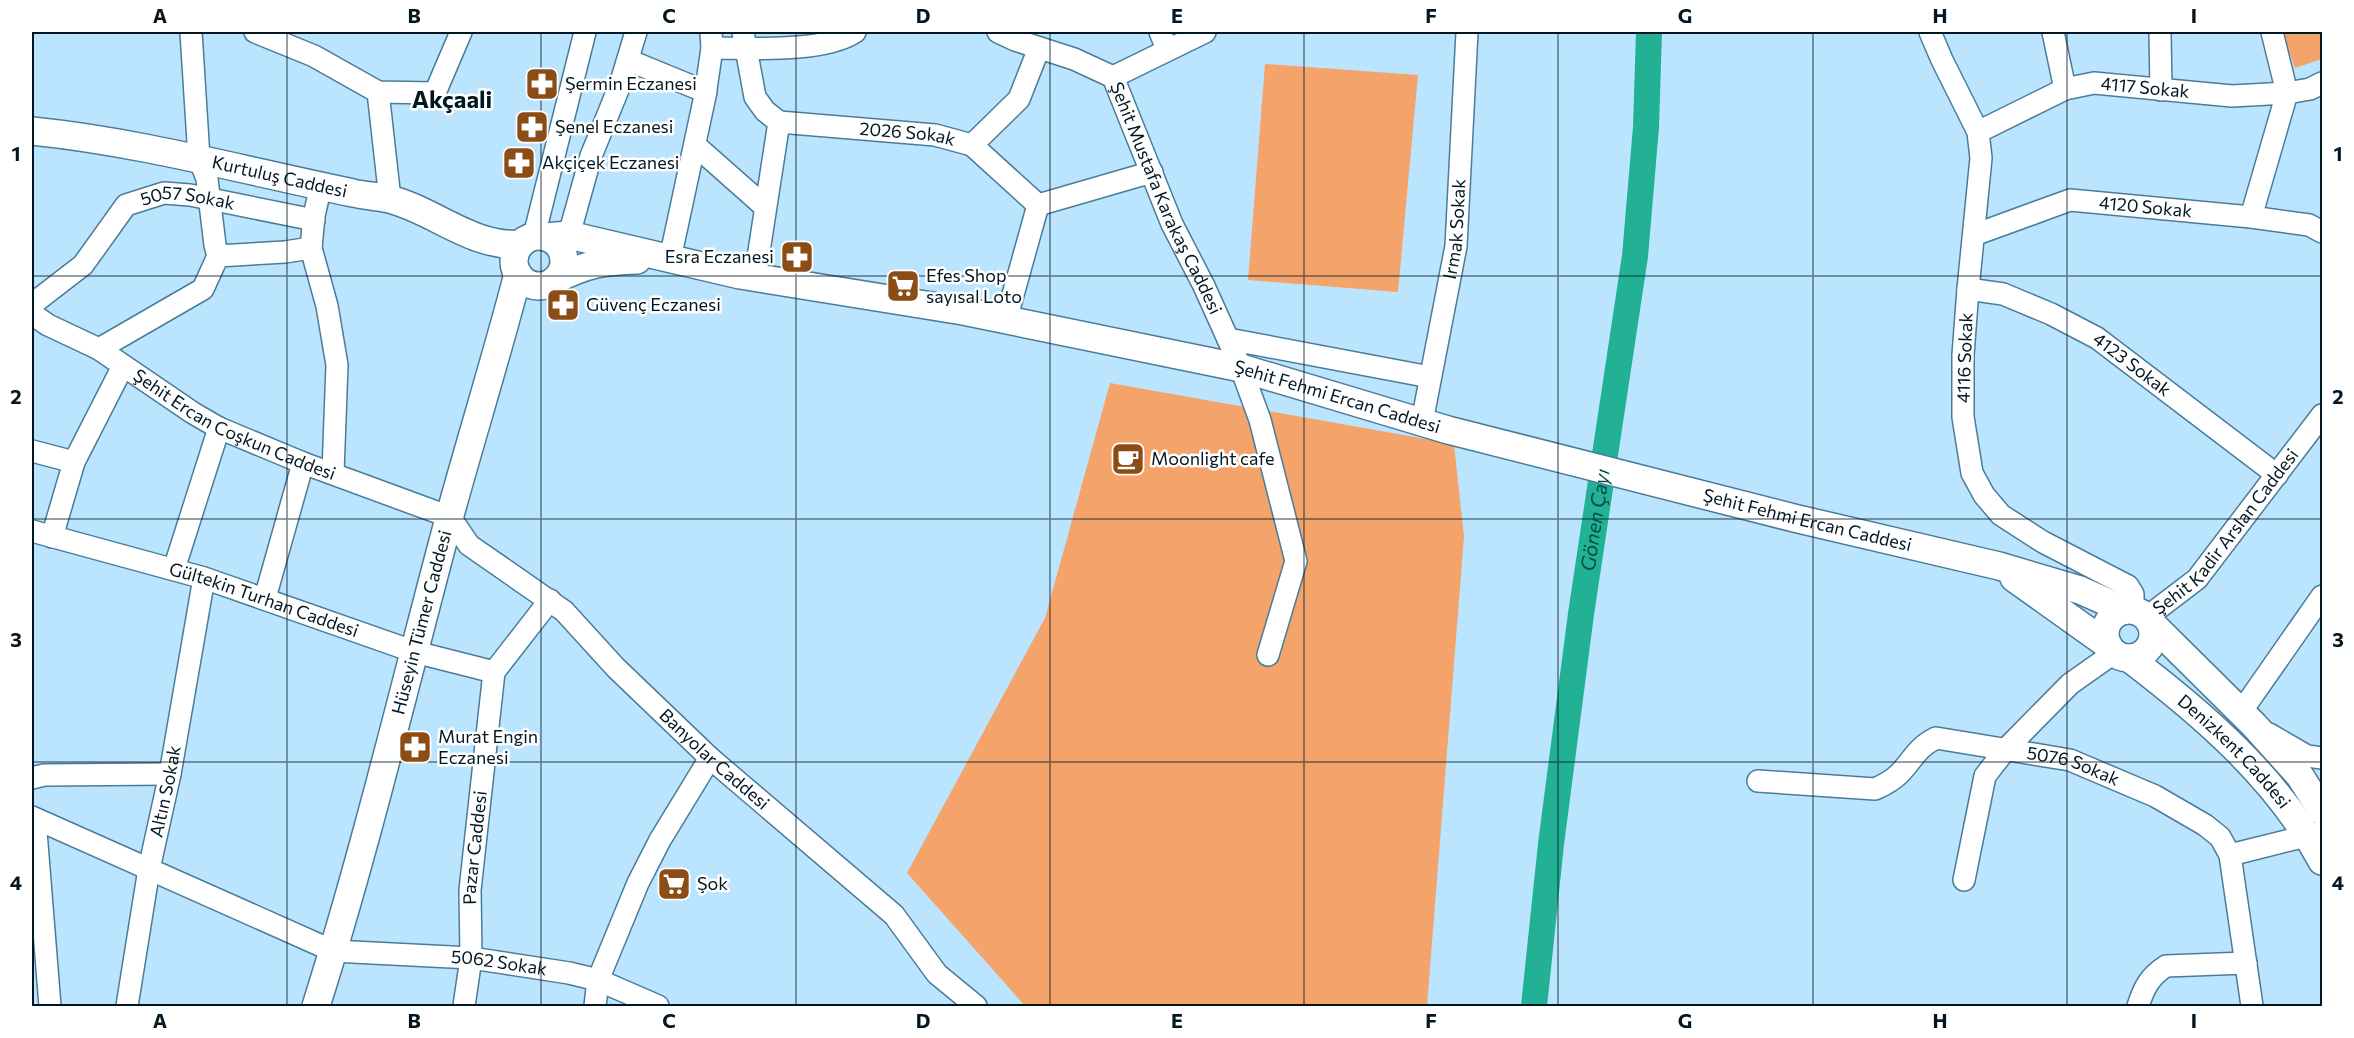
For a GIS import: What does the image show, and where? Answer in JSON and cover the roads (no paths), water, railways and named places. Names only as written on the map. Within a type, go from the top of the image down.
[{"type":"main road","name":"Kurtuluş Caddesi","points":[[32,130],[73,135],[199,158],[352,193],[390,199],[483,240],[501,244],[542,238]]},
{"type":"main road","name":"Şehit Fehmi Ercan Caddesi","points":[[542,238],[1006,320],[1241,368],[1448,430],[1798,519],[1999,566],[2080,590],[2139,615]]},
{"type":"main road","points":[[542,238],[556,242],[564,257],[561,274],[537,280],[514,258],[542,238]]},
{"type":"main road","name":"Şehit Fehmi Ercan Caddesi","points":[[537,280],[596,263],[670,259]]},
{"type":"main road","name":"Hüseyin Tümer Caddesi","points":[[316,1006],[502,330],[537,280]]},
{"type":"main road","name":"Şehit Fehmi Ercan Caddesi","points":[[1999,566],[2117,652]]},
{"type":"main road","points":[[2139,615],[2154,632],[2150,647],[2137,657],[2117,652],[2105,632],[2111,617],[2139,615]]},
{"type":"main road","name":"Denizkent Caddesi","points":[[2139,615],[2247,719],[2300,776],[2322,810]]},
{"type":"main road","name":"Denizkent Caddesi","points":[[2117,652],[2205,720],[2252,766],[2315,834],[2322,861]]},
{"type":"street","points":[[99,349],[203,289],[218,256],[207,179],[199,158],[191,32]]},
{"type":"street","points":[[257,32],[314,56],[378,92],[435,93],[461,32]]},
{"type":"street","points":[[542,238],[585,32]]},
{"type":"street","points":[[542,238],[591,156],[628,60],[636,32]]},
{"type":"street","points":[[670,259],[706,92],[711,40],[745,40],[814,47],[838,41],[855,32]]},
{"type":"street","points":[[1113,77],[1163,40],[1205,32]]},
{"type":"street","name":"4116 Sokak","points":[[1930,32],[1978,132],[1981,158],[1964,355],[1963,417],[1972,472],[1980,488],[2001,515],[2043,542],[2128,586],[2133,594],[2139,615]]},
{"type":"street","points":[[2053,32],[2065,89]]},
{"type":"street","points":[[2160,32],[2161,90]]},
{"type":"street","points":[[2251,217],[2287,93],[2272,32]]},
{"type":"street","name":"Şehit Mustafa Karakaş Caddesi","points":[[1009,34],[1113,77],[1172,224],[1241,368],[1260,420],[1296,561],[1268,655]]},
{"type":"street","name":"Irmak Sokak","points":[[1422,422],[1456,246],[1463,35]]},
{"type":"street","points":[[745,40],[755,97],[765,111],[779,122],[755,277]]},
{"type":"street","points":[[972,144],[1019,99],[1039,48]]},
{"type":"street","points":[[628,60],[706,92]]},
{"type":"street","name":"4117 Sokak","points":[[1978,132],[2065,89],[2094,83],[2232,96],[2318,89]]},
{"type":"street","points":[[378,92],[390,199]]},
{"type":"street","name":"2026 Sokak","points":[[779,122],[935,135],[972,144],[1038,205]]},
{"type":"street","points":[[695,145],[765,207]]},
{"type":"street","points":[[1006,320],[1038,205],[1152,172]]},
{"type":"street","points":[[321,185],[314,220],[312,248],[327,306],[337,364],[333,472]]},
{"type":"street","name":"5057 Sokak","points":[[32,303],[83,265],[126,206],[164,193],[314,220]]},
{"type":"street","name":"4120 Sokak","points":[[1974,235],[2070,200],[2251,217],[2309,225],[2322,232]]},
{"type":"street","points":[[218,256],[312,248]]},
{"type":"street","name":"4123 Sokak","points":[[1968,289],[2003,294],[2051,314],[2097,338],[2277,475]]},
{"type":"street","name":"Şehit Ercan Coşkun Caddesi","points":[[32,314],[48,325],[99,349],[219,428],[303,463],[333,472],[450,517]]},
{"type":"street","points":[[1228,339],[1430,377]]},
{"type":"street","points":[[42,534],[74,462],[123,366]]},
{"type":"street","name":"Şehit Kadir Arslan Caddesi","points":[[2139,615],[2197,579],[2322,415]]},
{"type":"street","points":[[174,569],[219,428]]},
{"type":"street","points":[[32,451],[74,462]]},
{"type":"street","points":[[265,598],[303,463]]},
{"type":"street","name":"Banyolar Caddesi","points":[[450,517],[469,545],[564,611],[616,668],[710,758],[894,915],[937,974],[976,1006]]},
{"type":"street","name":"Gültekin Turhan Caddesi","points":[[42,534],[204,578],[415,652],[494,672]]},
{"type":"street","name":"Altın Sokak","points":[[127,1006],[149,869],[170,774],[204,578]]},
{"type":"street","points":[[2322,596],[2247,719],[2307,756],[2322,758]]},
{"type":"street","points":[[494,672],[550,600]]},
{"type":"street","points":[[1964,880],[1985,776],[2006,749],[2070,684],[2117,652]]},
{"type":"street","name":"Pazar Caddesi","points":[[464,1006],[471,958],[470,890],[494,672]]},
{"type":"street","name":"5076 Sokak","points":[[1758,781],[1875,789],[1889,783],[1916,752],[1936,738],[2070,760],[2155,796],[2205,825],[2220,837],[2230,855],[2252,1006]]},
{"type":"street","points":[[595,1006],[598,980],[638,883],[660,840],[710,758]]},
{"type":"street","points":[[32,778],[44,775],[170,774]]},
{"type":"street","points":[[50,1006],[33,818],[333,951]]},
{"type":"street","points":[[2230,855],[2315,834]]},
{"type":"street","name":"5062 Sokak","points":[[333,951],[471,958],[569,973],[598,980],[658,1006]]},
{"type":"street","points":[[2138,1006],[2145,984],[2155,973],[2166,966],[2246,963]]},
{"type":"waterway","name":"Gönen Çayı","points":[[1534,1006],[1551,844],[1581,614],[1635,256],[1646,127],[1649,32]]},
{"type":"place","name":"Şermin Eczanesi","points":[[542,84]]},
{"type":"place","name":"Şenel Eczanesi","points":[[532,127]]},
{"type":"place","name":"Akçiçek Eczanesi","points":[[519,163]]},
{"type":"place","name":"Esra Eczanesi","points":[[797,257]]},
{"type":"place","name":"Efes Shop sayısal Loto","points":[[903,286]]},
{"type":"place","name":"Güvenç Eczanesi","points":[[563,305]]},
{"type":"place","name":"Moonlight cafe","points":[[1128,459]]},
{"type":"place","name":"Murat Engin Eczanesi","points":[[415,747]]},
{"type":"place","name":"Şok","points":[[674,884]]},
{"type":"district","name":"Akçaali","points":[[452,100]]}]
